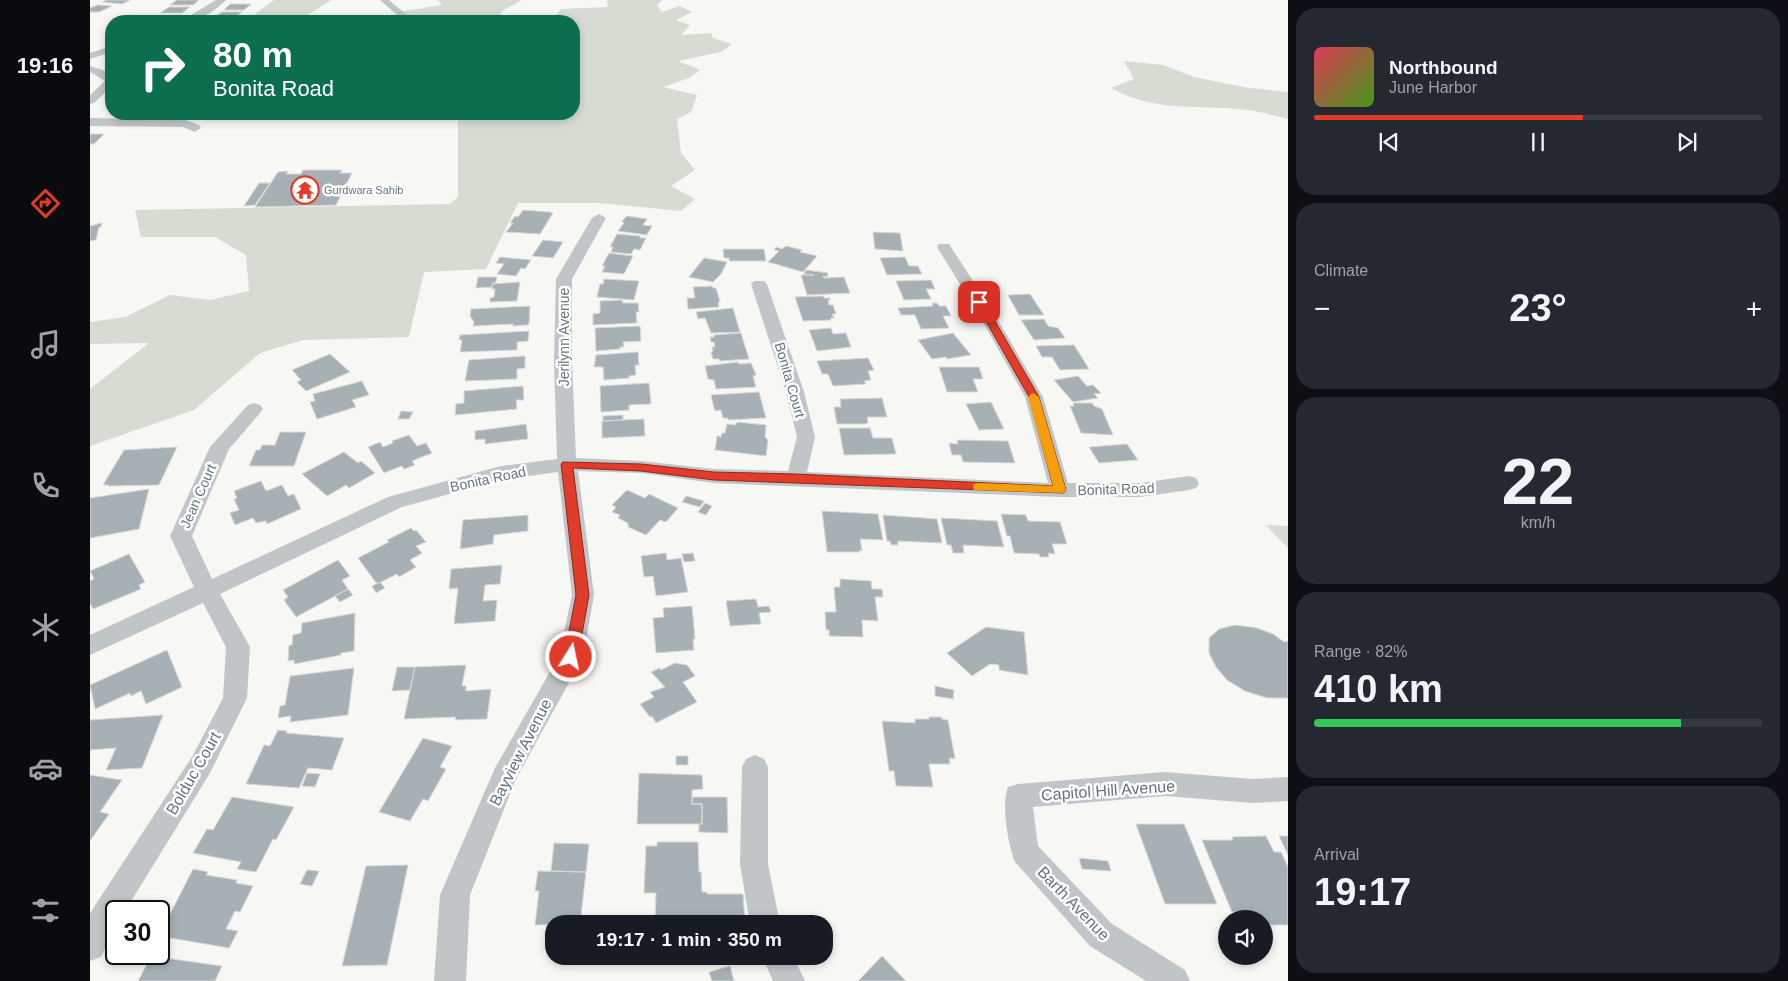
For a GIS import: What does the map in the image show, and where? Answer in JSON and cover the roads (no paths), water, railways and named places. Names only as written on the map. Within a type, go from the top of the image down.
[{"type":"street","points":[[200,15],[222,0]]},
{"type":"street","points":[[384,0],[402,15]]},
{"type":"street","points":[[90,56],[105,51]]},
{"type":"street","points":[[90,69],[105,76]]},
{"type":"street","points":[[90,101],[105,87]]},
{"type":"street","points":[[90,122],[185,124],[195,128]]},
{"type":"street","name":"Jerilynn Avenue","points":[[567,464],[563,361],[564,279],[599,218]]},
{"type":"street","points":[[944,247],[988,315],[1034,397],[1060,490]]},
{"type":"street","name":"Bonita Court","points":[[759,284],[795,392],[806,437],[796,478]]},
{"type":"street","name":"Jean Court","points":[[207,590],[181,536],[220,448],[254,409]]},
{"type":"street","name":"Bonita Road","points":[[90,646],[395,502],[501,473],[567,464],[641,467],[714,476],[1060,490],[1140,490],[1189,483]]},
{"type":"street","name":"Bayview Avenue","points":[[450,981],[455,895],[504,776],[571,657],[583,595],[567,464]]},
{"type":"street","name":"Bolduc Court","points":[[90,946],[104,917],[201,765],[235,698],[238,647],[207,590]]},
{"type":"street","points":[[755,767],[754,864],[763,915]]},
{"type":"street","name":"Capitol Hill Avenue","points":[[1018,796],[1165,784],[1253,791],[1288,789]]},
{"type":"street","name":"Barth Avenue","points":[[1018,796],[1025,852],[1101,935],[1174,981]]},
{"type":"street","points":[[782,965],[789,981]]},
{"type":"place","name":"Gurdwara Sahib","points":[[305,190]]}]
